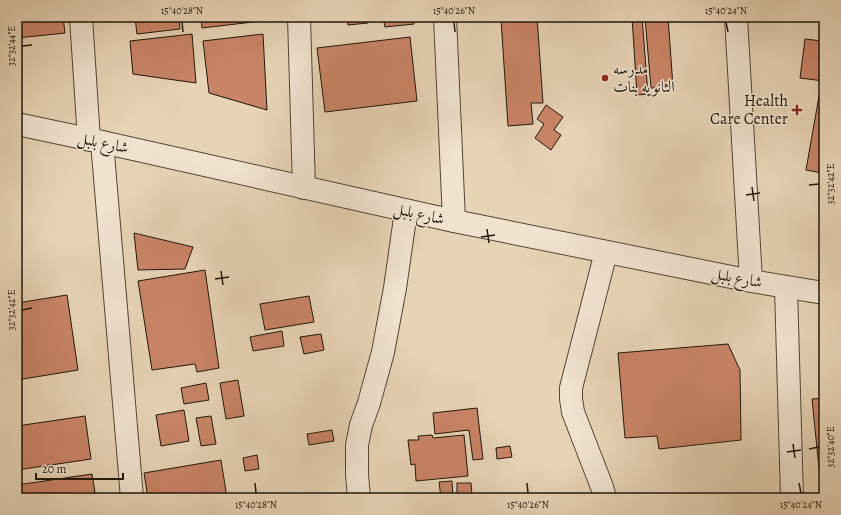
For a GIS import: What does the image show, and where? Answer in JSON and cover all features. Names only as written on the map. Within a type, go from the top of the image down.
[{"type":"street","points":[[81,17],[132,498]]},
{"type":"street","points":[[299,17],[304,188]]},
{"type":"street","points":[[445,17],[454,222]]},
{"type":"street","points":[[736,17],[751,281]]},
{"type":"street","name":"شارع بلبل","points":[[17,124],[454,222],[786,288],[824,293]]},
{"type":"street","points":[[358,498],[357,445],[361,425],[369,403],[383,352],[395,288],[406,211]]},
{"type":"street","points":[[605,498],[573,412],[571,388],[606,252]]},
{"type":"street","points":[[786,288],[792,498]]},
{"type":"building","points":[[17,17],[63,17],[65,33],[17,38]]},
{"type":"building","points":[[135,17],[179,17],[180,29],[137,34]]},
{"type":"building","points":[[201,17],[252,17],[253,22],[202,28]]},
{"type":"building","points":[[347,17],[367,17],[368,23],[348,25]]},
{"type":"building","points":[[383,17],[413,17],[414,24],[385,27]]},
{"type":"building","points":[[537,17],[543,103],[531,103],[533,124],[508,126],[501,19]]},
{"type":"building","points":[[632,17],[642,17],[648,94],[637,95]]},
{"type":"building","points":[[668,17],[673,87],[651,88],[645,18]]},
{"type":"building","points":[[824,29],[824,81],[800,78],[805,39],[822,41]]},
{"type":"building","points":[[192,34],[196,83],[133,74],[130,41]]},
{"type":"building","points":[[263,34],[267,110],[209,93],[203,41]]},
{"type":"building","points":[[410,37],[417,101],[325,112],[317,48]]},
{"type":"building","points":[[819,96],[824,97],[824,161],[822,173],[806,170]]},
{"type":"building","points":[[546,105],[563,117],[554,130],[561,135],[551,150],[535,138],[544,124],[537,119]]},
{"type":"building","points":[[134,233],[193,247],[185,269],[138,270]]},
{"type":"building","points":[[205,270],[219,368],[197,372],[195,364],[152,370],[138,281]]},
{"type":"building","points":[[67,295],[78,370],[17,380],[17,303]]},
{"type":"building","points":[[309,296],[314,322],[265,330],[260,304]]},
{"type":"building","points":[[282,331],[284,346],[253,351],[250,337]]},
{"type":"building","points":[[321,334],[324,350],[304,354],[300,337]]},
{"type":"building","points":[[728,344],[740,370],[741,440],[659,449],[657,436],[625,438],[618,353]]},
{"type":"building","points":[[238,380],[244,416],[226,419],[220,383]]},
{"type":"building","points":[[206,383],[209,400],[184,404],[181,388]]},
{"type":"building","points":[[824,398],[824,498],[822,498],[812,399]]},
{"type":"building","points":[[477,408],[483,459],[473,460],[469,430],[435,434],[433,413]]},
{"type":"building","points":[[184,410],[189,441],[161,446],[156,415]]},
{"type":"building","points":[[85,416],[91,459],[17,470],[17,426]]},
{"type":"building","points":[[211,416],[216,444],[201,446],[196,418]]},
{"type":"building","points":[[332,430],[334,441],[309,445],[307,434]]},
{"type":"building","points":[[432,435],[433,438],[464,435],[468,476],[416,481],[415,464],[411,465],[408,440],[419,440],[418,436]]},
{"type":"building","points":[[510,446],[512,457],[497,459],[496,448]]},
{"type":"building","points":[[257,455],[259,469],[245,471],[243,458]]},
{"type":"building","points":[[221,460],[227,498],[148,498],[144,473]]},
{"type":"building","points":[[92,474],[96,498],[17,498],[17,485]]},
{"type":"building","points":[[452,481],[453,498],[441,498],[439,482]]},
{"type":"building","points":[[457,483],[471,483],[472,495],[457,496]]},
{"type":"building","points":[[724,493],[724,498],[680,498]]},
{"type":"place","name":"مدرسه الثانويه بنات","points":[[605,78]]},
{"type":"place","name":"Health Care Center","points":[[797,110]]}]
